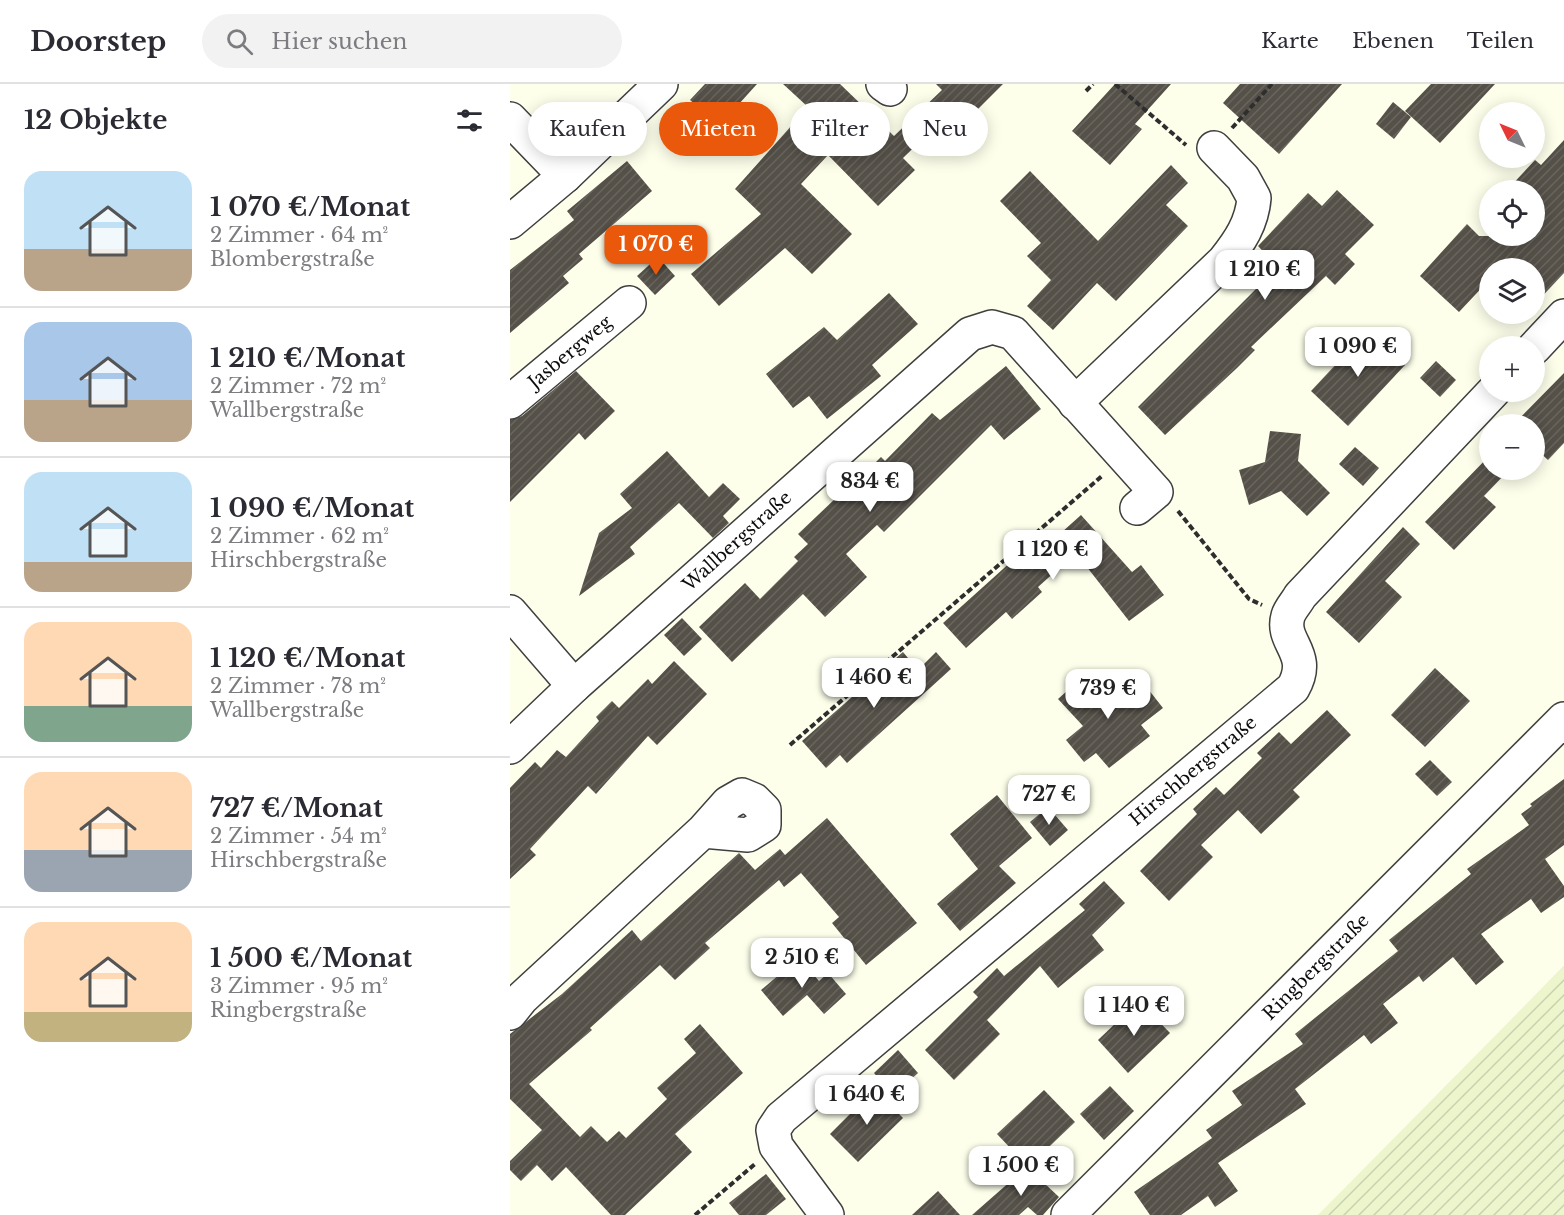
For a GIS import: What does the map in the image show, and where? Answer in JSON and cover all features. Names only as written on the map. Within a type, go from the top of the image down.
[{"type":"street","points":[[510,222],[565,176],[661,84]]},
{"type":"street","points":[[510,120],[565,176]]},
{"type":"street","points":[[1075,403],[1224,261],[1238,243],[1249,222],[1254,198],[1243,178],[1212,139]]},
{"type":"street","name":"Jasbergweg","points":[[510,402],[629,303]]},
{"type":"street","points":[[1545,336],[1564,316]]},
{"type":"street","name":"Wallbergstraße","points":[[510,747],[574,686],[970,334],[993,327],[1013,333],[1123,458],[1156,492],[1144,503]]},
{"type":"street","points":[[1288,616],[1300,596],[1484,402]]},
{"type":"street","points":[[510,612],[574,686]]},
{"type":"street","name":"Hirschbergstraße","points":[[776,1146],[773,1130],[782,1118],[1293,688],[1301,673],[1298,653],[1287,631],[1288,616]]},
{"type":"street","name":"Ringbergstraße","points":[[1068,1215],[1564,719]]},
{"type":"street","points":[[510,1013],[522,998],[703,831]]},
{"type":"street","points":[[776,1146],[827,1215]]},
{"type":"path","points":[[1086,92],[1093,84]]},
{"type":"path","points":[[1115,84],[1212,139],[1272,84]]},
{"type":"path","points":[[790,745],[1123,458]]},
{"type":"path","points":[[1144,503],[1178,511],[1249,599],[1288,616]]},
{"type":"path","points":[[695,1215],[776,1146]]},
{"type":"green space","points":[[1564,966],[1564,1215],[1318,1215]]},
{"type":"building","points":[[705,84],[757,84],[741,102],[692,102],[690,100]]},
{"type":"building","points":[[783,84],[840,84],[859,102],[803,102]]},
{"type":"building","points":[[936,84],[1003,84],[985,102],[929,102],[942,90]]},
{"type":"building","points":[[1115,84],[1171,84],[1135,124],[1142,129],[1110,165],[1072,131]]},
{"type":"building","points":[[1240,84],[1342,84],[1279,154],[1223,103]]},
{"type":"building","points":[[1431,84],[1495,84],[1440,143],[1405,111]]},
{"type":"building","points":[[1393,102],[1411,117],[1394,139],[1376,124]]},
{"type":"building","points":[[790,127],[790,156],[827,156],[801,184],[852,234],[812,274],[785,248],[719,306],[691,274],[761,214],[735,189],[764,156],[778,156],[778,141]]},
{"type":"building","points":[[902,128],[902,156],[905,156],[903,158],[915,170],[878,206],[829,156],[890,156],[890,132],[894,136]]},
{"type":"building","points":[[1564,140],[1564,273],[1545,293],[1545,258],[1479,258],[1479,291],[1459,312],[1420,276],[1467,224],[1479,236],[1479,246],[1545,246],[1545,180],[1516,180],[1528,168],[1545,168],[1545,161]]},
{"type":"building","points":[[627,161],[652,191],[579,254],[583,259],[563,276],[569,283],[510,333],[510,270],[574,220],[567,211]]},
{"type":"building","points":[[1171,165],[1188,183],[1166,205],[1188,226],[1116,301],[1097,283],[1053,330],[1027,306],[1051,280],[1027,256],[1041,243],[1000,201],[1030,171],[1098,241]]},
{"type":"building","points":[[1337,190],[1374,225],[1345,254],[1355,264],[1335,285],[1326,276],[1251,347],[1255,350],[1237,368],[1165,435],[1138,407],[1278,267],[1258,246],[1308,193],[1322,206]]},
{"type":"building","points":[[658,257],[675,276],[655,295],[637,276]]},
{"type":"building","points":[[889,293],[918,324],[872,365],[881,376],[827,419],[809,396],[793,408],[766,374],[824,327],[837,340]]},
{"type":"building","points":[[1368,330],[1405,365],[1348,426],[1311,391]]},
{"type":"building","points":[[1436,361],[1456,380],[1440,397],[1420,378]]},
{"type":"building","points":[[1006,366],[1041,409],[1004,440],[991,425],[884,532],[877,525],[846,554],[867,577],[825,617],[803,594],[732,662],[699,627],[745,583],[760,599],[798,561],[794,557],[808,544],[798,534],[837,497],[839,499],[881,457],[885,461],[932,413],[940,420]]},
{"type":"building","points":[[576,371],[615,411],[585,440],[579,433],[510,502],[510,420],[522,416]]},
{"type":"building","points":[[1564,373],[1564,443],[1548,460],[1545,457],[1545,414],[1524,414],[1536,402],[1545,402],[1545,392]]},
{"type":"building","points":[[1270,431],[1301,434],[1298,461],[1330,493],[1307,516],[1281,491],[1249,505],[1239,470],[1265,462]]},
{"type":"building","points":[[1355,447],[1379,468],[1363,486],[1339,464]]},
{"type":"building","points":[[667,451],[709,497],[723,483],[740,499],[723,516],[729,523],[713,538],[679,503],[630,547],[635,554],[579,596],[599,533],[632,508],[620,494]]},
{"type":"building","points":[[1479,466],[1479,480],[1499,480],[1484,496],[1496,507],[1454,550],[1425,522]]},
{"type":"building","points":[[1081,515],[1132,572],[1141,565],[1164,595],[1129,621],[1076,553],[1038,587],[1042,592],[1012,619],[1006,612],[966,648],[943,623],[1044,532],[1052,541]]},
{"type":"building","points":[[1403,527],[1420,544],[1385,581],[1402,597],[1359,643],[1326,612]]},
{"type":"building","points":[[682,618],[702,639],[684,656],[664,635]]},
{"type":"building","points":[[903,652],[918,670],[936,652],[951,669],[847,763],[840,755],[826,768],[802,741]]},
{"type":"building","points":[[674,661],[707,694],[657,745],[648,736],[596,794],[588,786],[530,849],[536,855],[510,879],[510,788],[535,762],[541,768],[557,750],[566,757],[599,721],[596,717],[612,701],[619,708],[648,679],[652,684]]},
{"type":"building","points":[[1435,668],[1470,701],[1425,747],[1391,715]]},
{"type":"building","points":[[1088,672],[1113,703],[1141,680],[1163,708],[1141,725],[1150,736],[1109,768],[1096,753],[1084,762],[1066,740],[1083,726],[1058,699]]},
{"type":"building","points":[[1327,710],[1351,735],[1293,790],[1300,797],[1261,834],[1238,810],[1201,845],[1213,857],[1169,901],[1140,871],[1197,814],[1193,809],[1216,787],[1224,795],[1262,758],[1257,753],[1279,732],[1291,744]]},
{"type":"building","points":[[1430,760],[1452,782],[1437,796],[1415,774]]},
{"type":"building","points":[[1564,779],[1564,845],[1545,859],[1564,886],[1564,897],[1541,913],[1531,899],[1481,934],[1504,962],[1476,985],[1453,957],[1423,982],[1419,976],[1383,1004],[1398,1023],[1371,1044],[1364,1035],[1295,1089],[1306,1104],[1218,1163],[1238,1191],[1215,1207],[1208,1196],[1181,1215],[1150,1215],[1134,1192],[1212,1138],[1206,1130],[1242,1105],[1232,1091],[1303,1044],[1295,1034],[1398,951],[1389,940],[1471,874],[1467,869],[1529,825],[1521,814],[1532,806],[1530,804]]},
{"type":"building","points":[[997,795],[1032,838],[999,866],[1016,883],[960,931],[937,904],[978,869],[950,834]]},
{"type":"building","points":[[1048,807],[1068,830],[1050,846],[1030,822]]},
{"type":"building","points":[[827,818],[917,923],[866,965],[832,923],[839,917],[801,873],[784,887],[779,880],[705,943],[710,948],[675,980],[660,965],[590,1028],[592,1030],[529,1084],[580,1137],[591,1126],[607,1142],[619,1131],[626,1138],[667,1099],[657,1088],[696,1053],[684,1039],[700,1024],[743,1073],[675,1134],[692,1152],[625,1215],[611,1215],[566,1167],[552,1181],[537,1165],[521,1181],[510,1170],[510,1161],[542,1130],[510,1099],[510,1034],[562,994],[632,930],[641,941],[739,853],[755,870],[780,849],[785,855]]},
{"type":"building","points":[[1104,881],[1125,903],[1092,935],[1104,950],[1058,988],[1040,966],[987,1020],[1000,1034],[954,1080],[925,1050],[978,997],[973,992],[997,968],[1004,976],[1085,910],[1079,904]]},
{"type":"building","points":[[799,958],[819,981],[828,973],[846,994],[824,1014],[807,995],[783,1016],[761,990]]},
{"type":"building","points":[[1139,1001],[1170,1033],[1128,1073],[1098,1040]]},
{"type":"building","points":[[898,1050],[918,1073],[893,1095],[874,1073]]},
{"type":"building","points":[[1110,1086],[1134,1111],[1104,1140],[1080,1114]]},
{"type":"building","points":[[875,1089],[903,1118],[858,1162],[830,1134]]},
{"type":"building","points":[[1044,1090],[1075,1122],[1028,1167],[997,1134]]},
{"type":"building","points":[[1027,1167],[1059,1197],[1043,1215],[1037,1215],[1028,1207],[1019,1215],[972,1215]]},
{"type":"building","points":[[766,1174],[786,1199],[766,1215],[739,1215],[729,1203]]},
{"type":"building","points":[[938,1191],[960,1215],[912,1215]]}]
